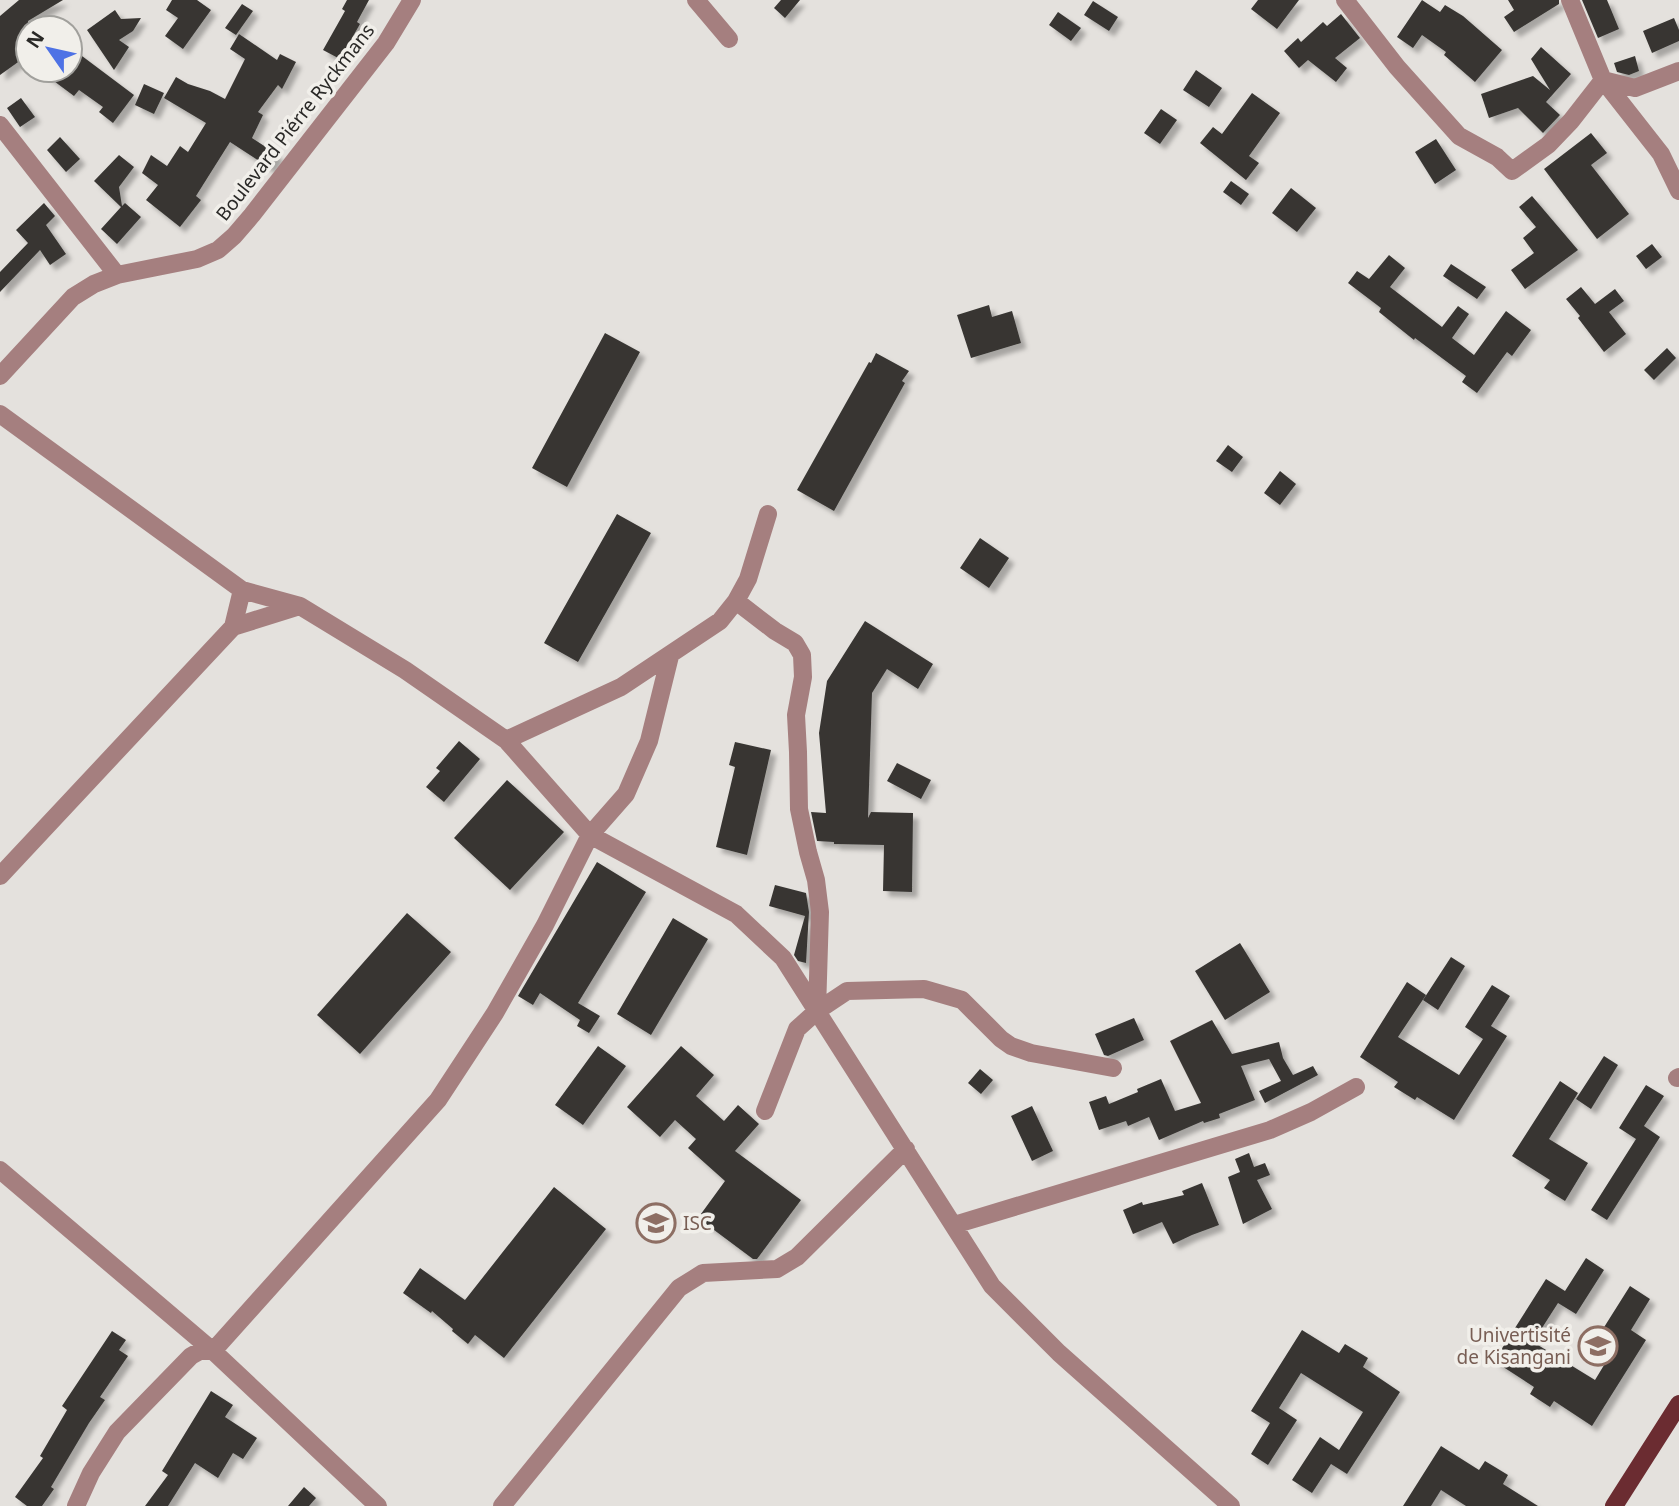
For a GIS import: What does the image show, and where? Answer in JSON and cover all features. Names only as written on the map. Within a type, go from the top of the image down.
[{"type":"main road","points":[[1615,1506],[1679,1404]]},
{"type":"street","name":"Boulevard Piérre Ryckmans","points":[[0,376],[73,297],[94,284],[117,275],[197,258],[218,250],[234,236],[386,43],[412,0]]},
{"type":"street","points":[[695,0],[729,39]]},
{"type":"street","points":[[1345,0],[1398,66],[1460,136],[1497,157],[1512,171],[1548,145],[1603,80]]},
{"type":"street","points":[[1570,0],[1603,80],[1661,154],[1679,191]]},
{"type":"street","points":[[1603,80],[1635,88],[1679,71]]},
{"type":"street","points":[[0,125],[117,275]]},
{"type":"street","points":[[0,414],[242,590],[300,606],[405,670],[506,740],[590,835],[736,914],[783,958],[992,1286],[1059,1353],[1231,1506]]},
{"type":"street","points":[[506,740],[621,687],[720,621],[736,601],[748,579],[768,513]]},
{"type":"street","points":[[0,876],[233,627],[242,590]]},
{"type":"street","points":[[736,601],[795,643],[802,655],[803,677],[796,715],[799,809],[816,880],[820,912],[817,1011]]},
{"type":"street","points":[[233,627],[300,606]]},
{"type":"street","points":[[76,1506],[91,1473],[117,1432],[191,1356],[200,1351],[213,1351],[438,1100],[495,1013],[545,925],[590,835],[626,794],[649,741],[670,656]]},
{"type":"street","points":[[765,1111],[797,1029],[817,1011],[848,991],[924,989],[962,1000],[1011,1046],[1031,1053],[1113,1068]]},
{"type":"street","points":[[954,1225],[1270,1130],[1311,1112],[1356,1087]]},
{"type":"street","points":[[502,1506],[679,1289],[703,1273],[777,1269],[797,1257],[906,1149]]},
{"type":"street","points":[[0,1170],[213,1351],[378,1506]]},
{"type":"building","points":[[19,0],[63,0],[40,14],[14,14],[14,65],[0,75],[0,16]]},
{"type":"building","points":[[172,0],[197,0],[211,10],[183,49],[165,36],[178,18],[166,10]]},
{"type":"building","points":[[347,0],[369,0],[357,22],[360,24],[340,59],[323,50],[345,11],[342,9]]},
{"type":"building","points":[[781,0],[800,0],[785,18],[774,8]]},
{"type":"building","points":[[1258,0],[1299,0],[1277,29],[1251,9]]},
{"type":"building","points":[[1422,0],[1440,12],[1445,5],[1463,16],[1502,50],[1475,82],[1444,55],[1446,52],[1422,35],[1413,48],[1397,37]]},
{"type":"building","points":[[1508,0],[1559,0],[1559,4],[1514,32],[1504,17],[1514,10]]},
{"type":"building","points":[[1582,0],[1607,0],[1619,29],[1598,38]]},
{"type":"building","points":[[1093,1],[1118,17],[1109,31],[1084,15]]},
{"type":"building","points":[[242,4],[253,11],[236,35],[225,28]]},
{"type":"building","points":[[115,10],[121,19],[141,18],[133,31],[119,40],[129,47],[114,70],[87,30]]},
{"type":"building","points":[[1058,12],[1081,28],[1071,41],[1049,25]]},
{"type":"building","points":[[1341,14],[1360,38],[1335,58],[1347,68],[1336,82],[1308,60],[1299,68],[1284,51],[1298,38],[1301,42],[1323,22],[1327,26]]},
{"type":"building","points":[[1674,18],[1679,30],[1679,41],[1652,53],[1643,31]]},
{"type":"building","points":[[239,34],[277,60],[280,54],[296,62],[282,89],[278,85],[258,112],[263,115],[252,138],[278,155],[270,168],[230,142],[196,196],[201,200],[180,227],[146,200],[158,185],[142,173],[151,155],[167,166],[180,146],[188,152],[206,123],[164,98],[176,77],[225,99],[245,59],[230,49]]},
{"type":"building","points":[[1541,47],[1571,74],[1546,102],[1560,115],[1543,133],[1518,108],[1489,118],[1481,94],[1533,76],[1550,90],[1531,59]]},
{"type":"building","points":[[1635,56],[1639,71],[1629,75],[1617,72],[1614,63]]},
{"type":"building","points":[[84,58],[134,95],[113,123],[99,112],[103,107],[79,90],[74,96],[58,84],[84,84]]},
{"type":"building","points":[[1196,70],[1222,88],[1209,107],[1183,90]]},
{"type":"building","points":[[144,84],[164,93],[154,114],[135,105]]},
{"type":"building","points":[[1252,93],[1280,113],[1249,156],[1259,163],[1246,180],[1200,143],[1213,127],[1222,134]]},
{"type":"building","points":[[21,98],[35,117],[20,127],[7,108]]},
{"type":"building","points":[[1161,109],[1177,120],[1160,144],[1144,133]]},
{"type":"building","points":[[1591,133],[1607,153],[1591,165],[1629,214],[1597,239],[1544,169]]},
{"type":"building","points":[[60,137],[80,159],[66,172],[47,150]]},
{"type":"building","points":[[1436,139],[1456,170],[1435,184],[1415,152]]},
{"type":"building","points":[[119,155],[134,167],[119,187],[122,206],[125,203],[141,217],[117,244],[101,229],[121,207],[94,181]]},
{"type":"building","points":[[1231,181],[1249,194],[1241,205],[1223,192]]},
{"type":"building","points":[[1291,188],[1316,208],[1297,232],[1272,213]]},
{"type":"building","points":[[1532,196],[1578,250],[1525,289],[1511,270],[1534,253],[1523,238],[1536,227],[1519,207]]},
{"type":"building","points":[[44,203],[55,216],[46,225],[66,254],[50,265],[40,250],[0,292],[0,272],[28,243],[16,230]]},
{"type":"building","points":[[1652,244],[1662,257],[1646,269],[1636,256]]},
{"type":"building","points":[[1389,255],[1405,268],[1390,287],[1442,327],[1458,306],[1469,314],[1452,338],[1474,355],[1506,311],[1531,330],[1512,356],[1507,352],[1477,393],[1462,382],[1466,376],[1415,338],[1414,340],[1379,312],[1381,308],[1348,283],[1357,271],[1369,279]]},
{"type":"building","points":[[1451,264],[1486,287],[1477,299],[1443,276]]},
{"type":"building","points":[[1581,287],[1595,304],[1615,289],[1624,301],[1609,312],[1626,334],[1604,352],[1566,299]]},
{"type":"building","points":[[989,305],[992,317],[1012,311],[1021,343],[971,358],[957,315]]},
{"type":"building","points":[[605,333],[640,352],[567,487],[532,468]]},
{"type":"building","points":[[1667,348],[1676,358],[1654,380],[1644,370]]},
{"type":"building","points":[[876,353],[909,371],[902,381],[905,383],[834,511],[797,490]]},
{"type":"building","points":[[1228,445],[1243,457],[1232,472],[1216,461]]},
{"type":"building","points":[[1280,471],[1296,484],[1280,505],[1264,493]]},
{"type":"building","points":[[617,514],[651,533],[578,662],[544,643]]},
{"type":"building","points":[[980,538],[1009,558],[989,588],[960,568]]},
{"type":"building","points":[[865,621],[933,664],[918,689],[887,669],[872,693],[868,818],[871,812],[913,813],[912,892],[883,891],[884,845],[817,841],[811,812],[826,813],[819,733],[827,681]]},
{"type":"building","points":[[459,741],[480,759],[444,802],[426,787],[440,771],[436,768]]},
{"type":"building","points":[[735,742],[771,750],[747,855],[716,847],[735,767],[729,765]]},
{"type":"building","points":[[897,763],[931,780],[921,799],[887,781]]},
{"type":"building","points":[[507,780],[564,832],[510,890],[454,838]]},
{"type":"building","points":[[597,862],[646,892],[578,1003],[600,1016],[589,1033],[577,1026],[580,1020],[540,993],[533,1005],[518,996]]},
{"type":"building","points":[[775,885],[806,893],[809,912],[806,963],[798,961],[794,955],[805,916],[769,906]]},
{"type":"building","points":[[407,913],[451,952],[360,1054],[317,1015]]},
{"type":"building","points":[[673,918],[708,939],[651,1035],[617,1014]]},
{"type":"building","points":[[1240,943],[1270,992],[1225,1020],[1195,971]]},
{"type":"building","points":[[1451,957],[1465,966],[1438,1010],[1423,1000]]},
{"type":"building","points":[[1407,982],[1426,995],[1398,1037],[1459,1075],[1483,1039],[1465,1027],[1492,985],[1510,996],[1491,1026],[1507,1036],[1454,1120],[1417,1097],[1415,1100],[1394,1087],[1398,1082],[1360,1057]]},
{"type":"building","points":[[1134,1018],[1144,1040],[1108,1056],[1104,1055],[1095,1034]]},
{"type":"building","points":[[1212,1020],[1232,1054],[1279,1042],[1283,1058],[1293,1075],[1313,1066],[1318,1075],[1265,1103],[1259,1091],[1281,1081],[1269,1059],[1241,1066],[1255,1100],[1219,1114],[1220,1118],[1204,1123],[1203,1121],[1159,1140],[1149,1117],[1128,1126],[1126,1121],[1099,1130],[1089,1102],[1106,1096],[1109,1104],[1161,1079],[1175,1111],[1201,1103],[1170,1041]]},
{"type":"building","points":[[598,1046],[626,1066],[583,1125],[555,1105]]},
{"type":"building","points":[[681,1046],[714,1075],[696,1096],[724,1121],[738,1105],[759,1124],[735,1151],[801,1200],[757,1259],[753,1259],[698,1218],[725,1181],[688,1148],[696,1139],[675,1120],[660,1137],[627,1107]]},
{"type":"building","points":[[1604,1056],[1618,1065],[1591,1109],[1576,1099]]},
{"type":"building","points":[[980,1069],[993,1080],[981,1094],[968,1083]]},
{"type":"building","points":[[1560,1081],[1578,1093],[1549,1139],[1588,1163],[1565,1201],[1544,1188],[1550,1180],[1512,1156]]},
{"type":"building","points":[[1646,1085],[1664,1096],[1644,1126],[1660,1137],[1607,1220],[1591,1210],[1636,1139],[1619,1128]]},
{"type":"building","points":[[1032,1106],[1053,1151],[1032,1161],[1011,1116]]},
{"type":"building","points":[[1249,1153],[1254,1167],[1265,1163],[1270,1175],[1257,1180],[1272,1209],[1243,1224],[1228,1177],[1240,1172],[1235,1159]]},
{"type":"building","points":[[1202,1183],[1219,1225],[1173,1244],[1162,1222],[1133,1234],[1123,1210],[1142,1202],[1143,1205],[1184,1195],[1182,1191]]},
{"type":"building","points":[[554,1187],[606,1229],[504,1358],[475,1335],[468,1344],[432,1311],[431,1313],[403,1293],[420,1268],[465,1300]]},
{"type":"building","points":[[1586,1258],[1604,1270],[1576,1314],[1558,1303],[1533,1342],[1595,1380],[1618,1342],[1601,1332],[1630,1286],[1650,1299],[1631,1330],[1646,1340],[1592,1426],[1554,1401],[1550,1407],[1530,1394],[1534,1387],[1494,1361],[1546,1279],[1565,1291]]},
{"type":"building","points":[[1302,1330],[1339,1353],[1345,1344],[1368,1358],[1363,1367],[1400,1392],[1347,1474],[1331,1464],[1312,1493],[1292,1480],[1320,1437],[1339,1450],[1363,1412],[1301,1373],[1279,1408],[1297,1420],[1268,1465],[1251,1454],[1270,1423],[1251,1411]]},
{"type":"building","points":[[112,1331],[126,1340],[119,1350],[128,1356],[100,1397],[105,1400],[51,1487],[54,1489],[42,1506],[27,1506],[15,1497],[43,1458],[40,1456],[67,1410],[62,1406]]},
{"type":"building","points":[[211,1391],[233,1405],[225,1417],[257,1438],[243,1459],[233,1453],[218,1478],[195,1463],[168,1506],[145,1506],[168,1475],[162,1471]]},
{"type":"building","points":[[1441,1446],[1479,1470],[1485,1461],[1508,1475],[1503,1484],[1538,1506],[1466,1506],[1441,1490],[1431,1506],[1403,1506]]},
{"type":"building","points":[[304,1487],[316,1498],[309,1506],[288,1506]]},
{"type":"place","name":"ISC","points":[[656,1223]]},
{"type":"place","name":"Univertisité de Kisangani","points":[[1598,1346]]}]
